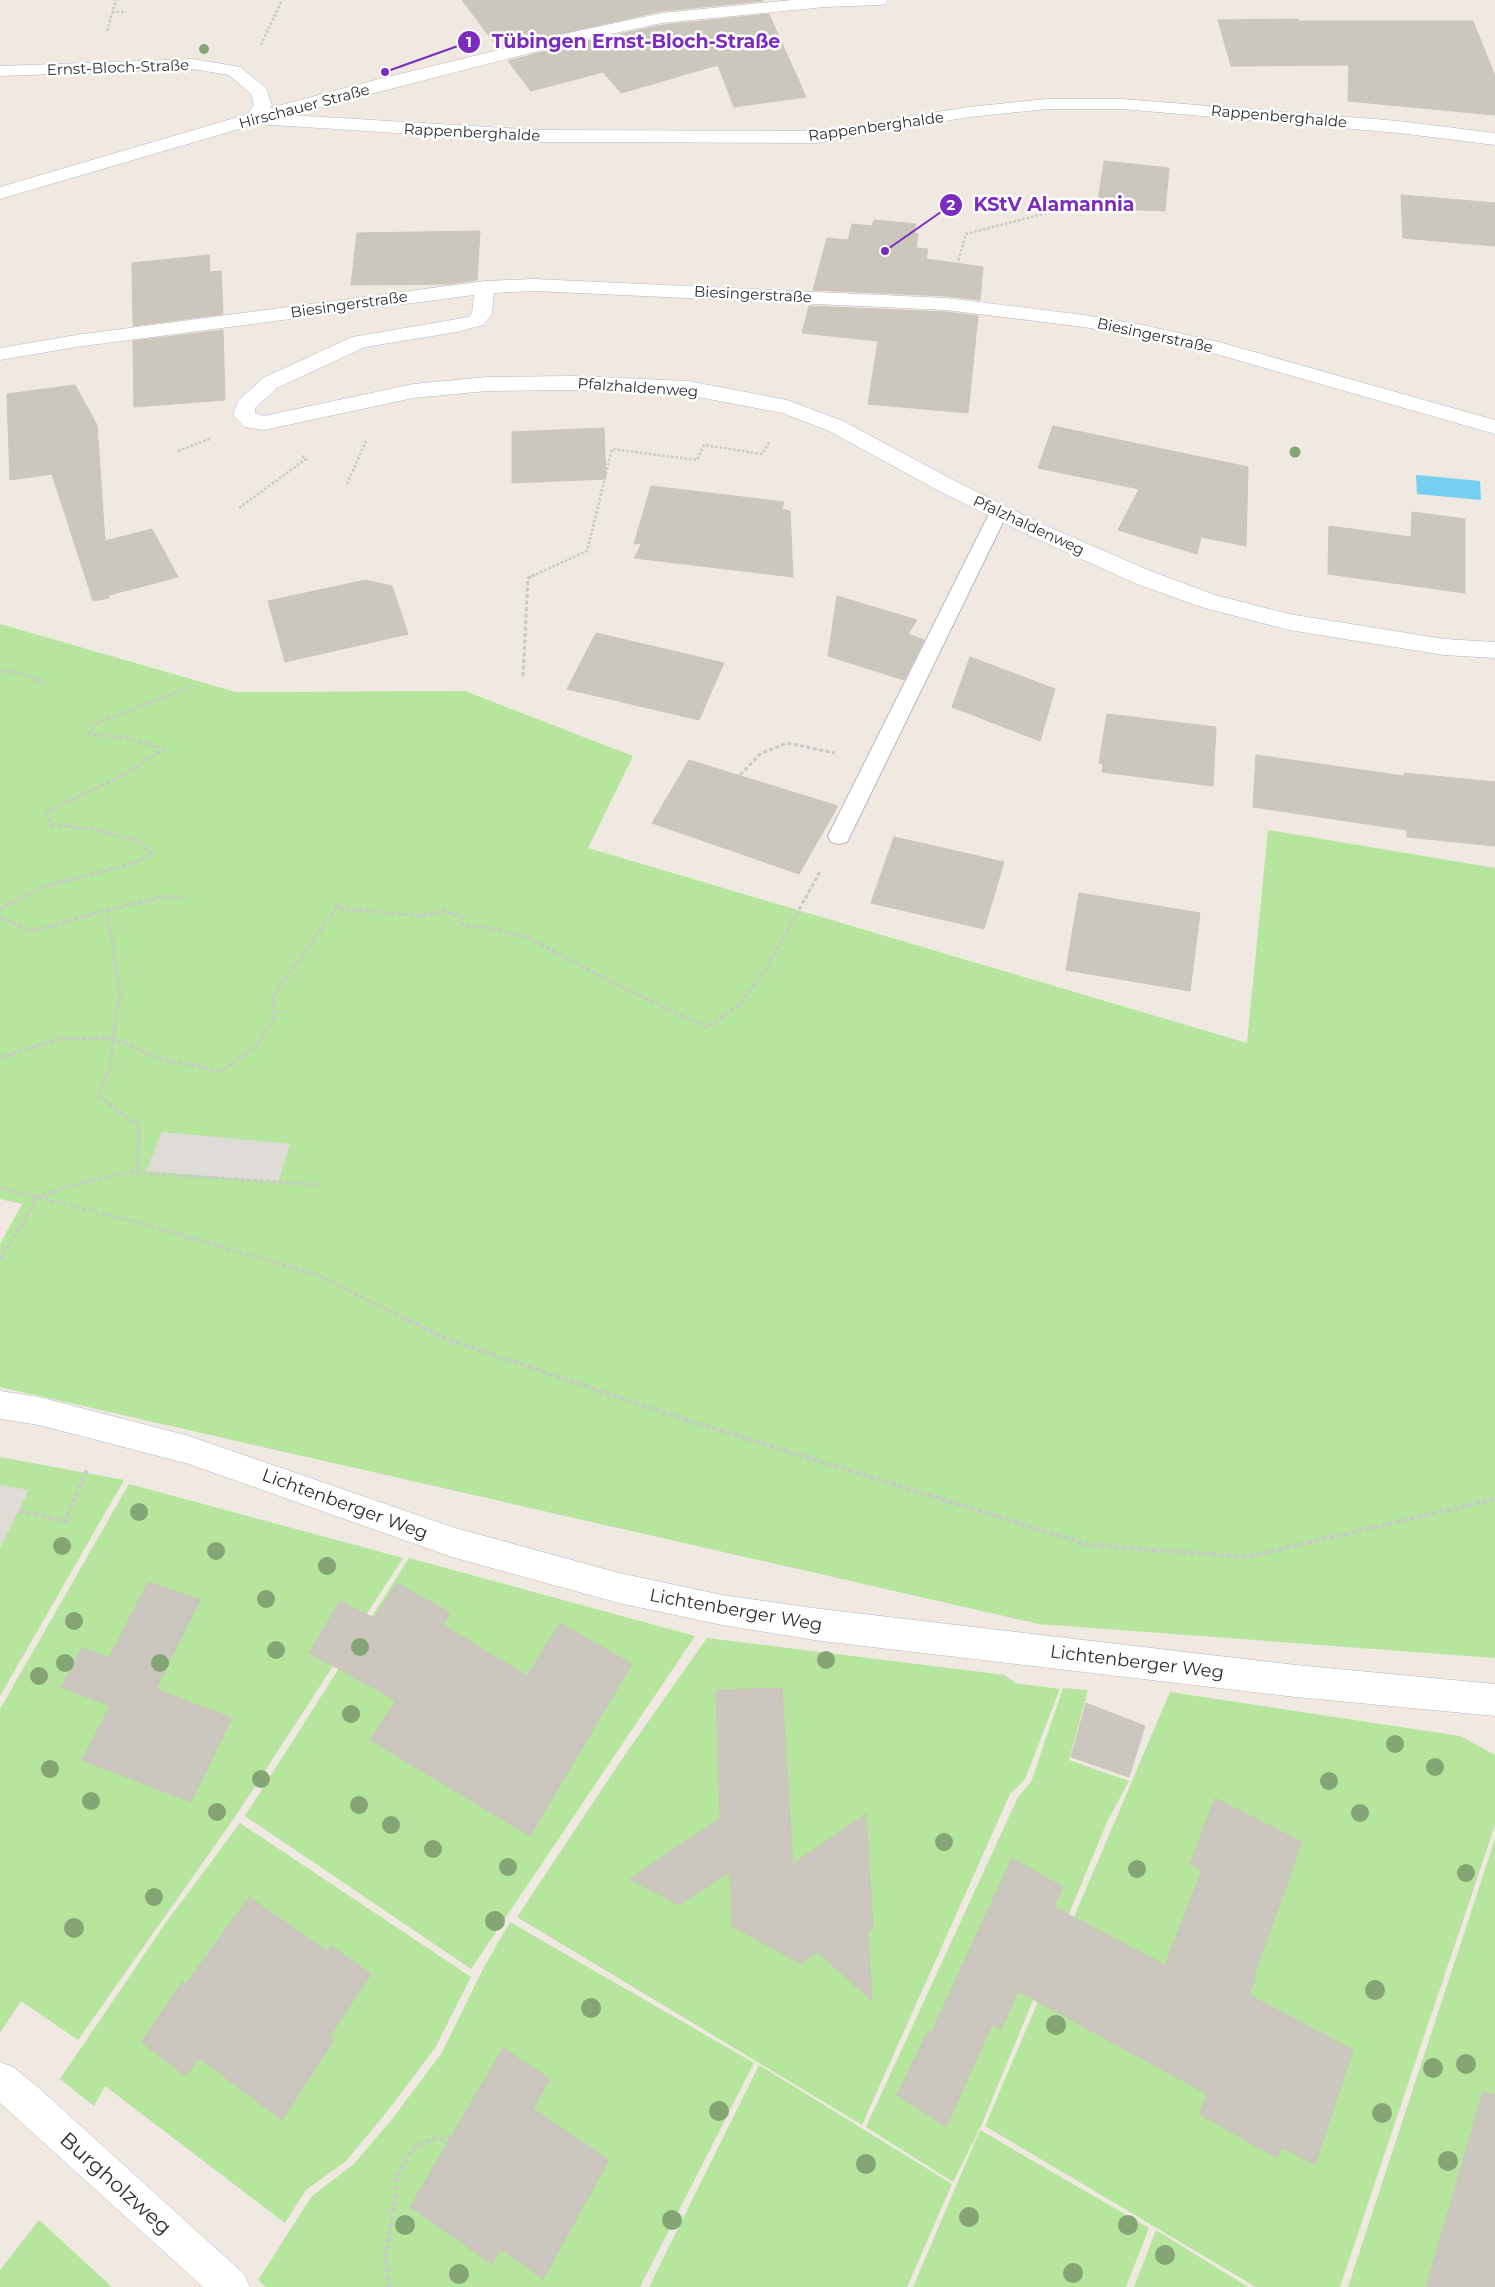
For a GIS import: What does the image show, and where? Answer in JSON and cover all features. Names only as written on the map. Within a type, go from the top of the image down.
[{"type":"street","name":"Hirschauer Straße","points":[[0,193],[255,118],[544,44],[662,18],[825,2],[879,0]]},
{"type":"street","name":"Ernst-Bloch-Straße","points":[[0,71],[193,64],[234,71],[260,92],[263,105],[255,118]]},
{"type":"street","name":"Rappenberghalde","points":[[255,118],[539,136],[816,137],[969,112],[1047,104],[1122,104],[1399,127],[1495,139]]},
{"type":"street","name":"Biesingerstraße","points":[[0,354],[76,341],[485,287],[534,286],[946,304],[1084,321],[1138,330],[1219,348],[1495,427]]},
{"type":"street","points":[[264,423],[252,422],[244,415],[245,406],[270,383],[359,342],[398,334],[457,326],[476,321],[482,314],[485,287]]},
{"type":"street","name":"Pfalzhaldenweg","points":[[264,423],[412,392],[478,385],[573,383],[688,388],[787,407],[836,426],[999,512],[1144,578],[1209,601],[1289,622],[1444,647],[1495,650]]},
{"type":"street","name":"Lichtenberger Weg","points":[[0,1405],[39,1412],[189,1450],[452,1542],[619,1588],[722,1610],[822,1625],[1286,1680],[1495,1700]]},
{"type":"street","name":"Burgholzweg","points":[[0,2080],[26,2101],[231,2287]]},
{"type":"lane","points":[[839,836],[999,512]]},
{"type":"path","points":[[234,71],[249,61],[261,46],[282,0]]},
{"type":"path","points":[[112,12],[126,12]]},
{"type":"path","points":[[966,234],[1085,203]]},
{"type":"path","points":[[239,508],[306,459],[264,423]]},
{"type":"path","points":[[523,676],[528,578],[587,551],[612,449],[697,460],[704,445]]},
{"type":"path","points":[[0,671],[16,672],[46,684]]},
{"type":"path","points":[[0,909],[46,886],[134,863],[152,854],[138,841],[93,829],[51,825],[46,812],[123,776],[148,762],[164,749],[127,738],[88,734],[94,724],[193,686]]},
{"type":"path","points":[[740,775],[760,754],[787,743],[877,759]]},
{"type":"path","points":[[336,908],[422,916],[445,911],[463,918],[462,926],[486,927],[527,937],[608,980],[706,1027],[738,1006],[766,969],[839,836]]},
{"type":"path","points":[[0,918],[33,931],[107,910],[168,896],[180,898]]},
{"type":"path","points":[[0,1057],[59,1039],[113,1038],[161,1059],[221,1071],[256,1047],[275,1015],[273,996],[338,903]]},
{"type":"path","points":[[107,910],[120,993],[111,1063],[98,1096],[139,1126],[138,1171]]},
{"type":"path","points":[[0,1260],[38,1197],[66,1186],[138,1171],[321,1185]]},
{"type":"path","points":[[0,1188],[140,1223],[318,1275],[444,1338],[686,1420],[1089,1545],[1246,1557],[1495,1499]]},
{"type":"path","points":[[19,1511],[65,1521],[106,1428]]},
{"type":"path","points":[[389,2287],[386,2276],[385,2249],[395,2200],[395,2182],[398,2172],[404,2160],[422,2144],[432,2139],[451,2139]]},
{"type":"green space","points":[[0,624],[236,692],[465,691],[633,756],[588,848],[1247,1043],[1268,830],[1495,868],[1495,1658],[1039,1624],[0,1387],[0,1244],[22,1204],[0,1199]]},
{"type":"green space","points":[[0,1457],[124,1480],[0,1696]]},
{"type":"green space","points":[[129,1484],[403,1558],[237,1814],[78,2040],[21,2001],[0,2033],[0,1709]]},
{"type":"green space","points":[[409,1558],[695,1636],[471,1969],[245,1816]]},
{"type":"green space","points":[[707,1638],[1005,1675],[1015,1683],[1060,1689],[1025,1779],[1010,1794],[862,2125],[517,1917],[622,1759]]},
{"type":"green space","points":[[1063,1688],[1088,1690],[1069,1760],[1129,1781],[1107,1822],[981,2126],[953,2182],[866,2127],[1018,1797],[1031,1782]]},
{"type":"green space","points":[[1170,1692],[1460,1736],[1495,1755],[1495,1825],[1340,2287],[1256,2287],[985,2126]]},
{"type":"green space","points":[[240,1823],[471,1977],[435,2048],[386,2113],[346,2161],[306,2190],[285,2223],[105,2086],[94,2106],[60,2079],[165,1924]]},
{"type":"green space","points":[[1495,1839],[1495,2287],[1348,2287]]},
{"type":"green space","points":[[510,1922],[754,2063],[640,2287],[266,2287],[258,2280],[312,2196],[354,2164],[392,2119],[441,2054],[484,1967]]},
{"type":"green space","points":[[759,2065],[952,2184],[907,2287],[649,2287]]},
{"type":"green space","points":[[980,2130],[1149,2228],[1126,2287],[913,2287]]},
{"type":"green space","points":[[39,2220],[112,2287],[0,2287],[0,2270]]},
{"type":"green space","points":[[1156,2230],[1248,2287],[1134,2287]]},
{"type":"shaded area","points":[[162,1132],[290,1144],[278,1182],[146,1171]]},
{"type":"shaded area","points":[[0,1485],[29,1490],[0,1548]]},
{"type":"water","points":[[1416,475],[1480,481],[1481,500],[1417,494]]},
{"type":"building","points":[[462,0],[763,1],[662,11],[498,48]]},
{"type":"building","points":[[769,14],[806,97],[734,107],[718,65],[621,93],[603,72],[531,91],[508,61],[573,44],[662,25]]},
{"type":"building","points":[[1298,19],[1298,21],[1473,21],[1495,76],[1495,115],[1348,101],[1349,65],[1231,66],[1218,20]]},
{"type":"building","points":[[1104,161],[1169,168],[1165,211],[1097,208]]},
{"type":"building","points":[[1401,195],[1495,203],[1495,246],[1403,238]]},
{"type":"building","points":[[874,220],[916,224],[914,233],[918,234],[916,248],[928,249],[926,259],[983,267],[980,300],[946,296],[813,290],[827,238],[848,240],[852,224],[872,226]]},
{"type":"building","points":[[480,231],[477,280],[449,284],[351,285],[357,233]]},
{"type":"building","points":[[209,255],[210,272],[221,271],[223,314],[133,326],[132,263]]},
{"type":"building","points":[[809,306],[946,312],[978,316],[968,413],[868,404],[878,341],[802,333]]},
{"type":"building","points":[[223,330],[225,400],[134,407],[133,341]]},
{"type":"building","points":[[75,385],[97,425],[105,541],[152,529],[178,577],[93,601],[52,474],[10,480],[7,394]]},
{"type":"building","points":[[1053,426],[1248,467],[1246,546],[1201,537],[1197,554],[1118,530],[1139,489],[1038,468]]},
{"type":"building","points":[[604,428],[606,479],[512,483],[512,432]]},
{"type":"building","points":[[651,486],[784,502],[782,509],[790,511],[793,577],[634,558],[642,543],[634,544]]},
{"type":"building","points":[[1412,512],[1465,519],[1465,593],[1328,574],[1329,526],[1411,537]]},
{"type":"building","points":[[366,580],[392,586],[408,634],[285,662],[268,601]]},
{"type":"building","points":[[837,596],[917,620],[908,634],[924,640],[904,680],[828,656]]},
{"type":"building","points":[[596,633],[724,663],[699,720],[567,689]]},
{"type":"building","points":[[970,657],[1055,689],[1040,741],[952,707]]},
{"type":"building","points":[[1107,714],[1216,727],[1213,786],[1102,772],[1103,764],[1099,763]]},
{"type":"building","points":[[1256,755],[1404,776],[1404,773],[1495,782],[1495,846],[1407,837],[1407,830],[1253,807]]},
{"type":"building","points":[[689,760],[838,806],[799,874],[652,823]]},
{"type":"building","points":[[894,837],[1004,862],[984,929],[871,903]]},
{"type":"building","points":[[1079,893],[1200,913],[1190,991],[1066,970]]},
{"type":"building","points":[[148,1582],[200,1600],[156,1689],[232,1718],[191,1802],[82,1760],[110,1706],[61,1687],[82,1648],[109,1658]]},
{"type":"building","points":[[397,1583],[450,1613],[443,1625],[527,1676],[560,1623],[632,1664],[530,1836],[370,1740],[396,1700],[309,1653],[340,1601],[374,1618]]},
{"type":"building","points":[[782,1688],[793,1864],[866,1814],[873,1928],[868,1931],[872,2001],[818,1952],[801,1964],[732,1926],[730,1872],[679,1905],[630,1879],[720,1818],[716,1690]]},
{"type":"building","points":[[1086,1703],[1145,1726],[1129,1777],[1071,1757]]},
{"type":"building","points":[[1215,1798],[1302,1842],[1249,1995],[1353,2050],[1315,2165],[1282,2147],[1277,2158],[1199,2114],[1207,2094],[1018,1991],[1001,2030],[992,2025],[946,2127],[897,2095],[928,2031],[931,2033],[1012,1858],[1063,1887],[1054,1907],[1165,1965],[1202,1870],[1190,1864]]},
{"type":"building","points":[[249,1897],[327,1951],[331,1946],[371,1974],[330,2036],[334,2040],[282,2120],[199,2058],[186,2076],[141,2042],[182,1982],[186,1984]]},
{"type":"building","points":[[503,2048],[550,2079],[533,2109],[609,2160],[543,2279],[501,2249],[492,2264],[410,2207]]},
{"type":"building","points":[[1483,2092],[1495,2094],[1495,2287],[1426,2287]]},
{"type":"place","name":"Tübingen Ernst-Bloch-Straße","points":[[385,72]]},
{"type":"place","name":"KStV Alamannia","points":[[885,251]]}]
